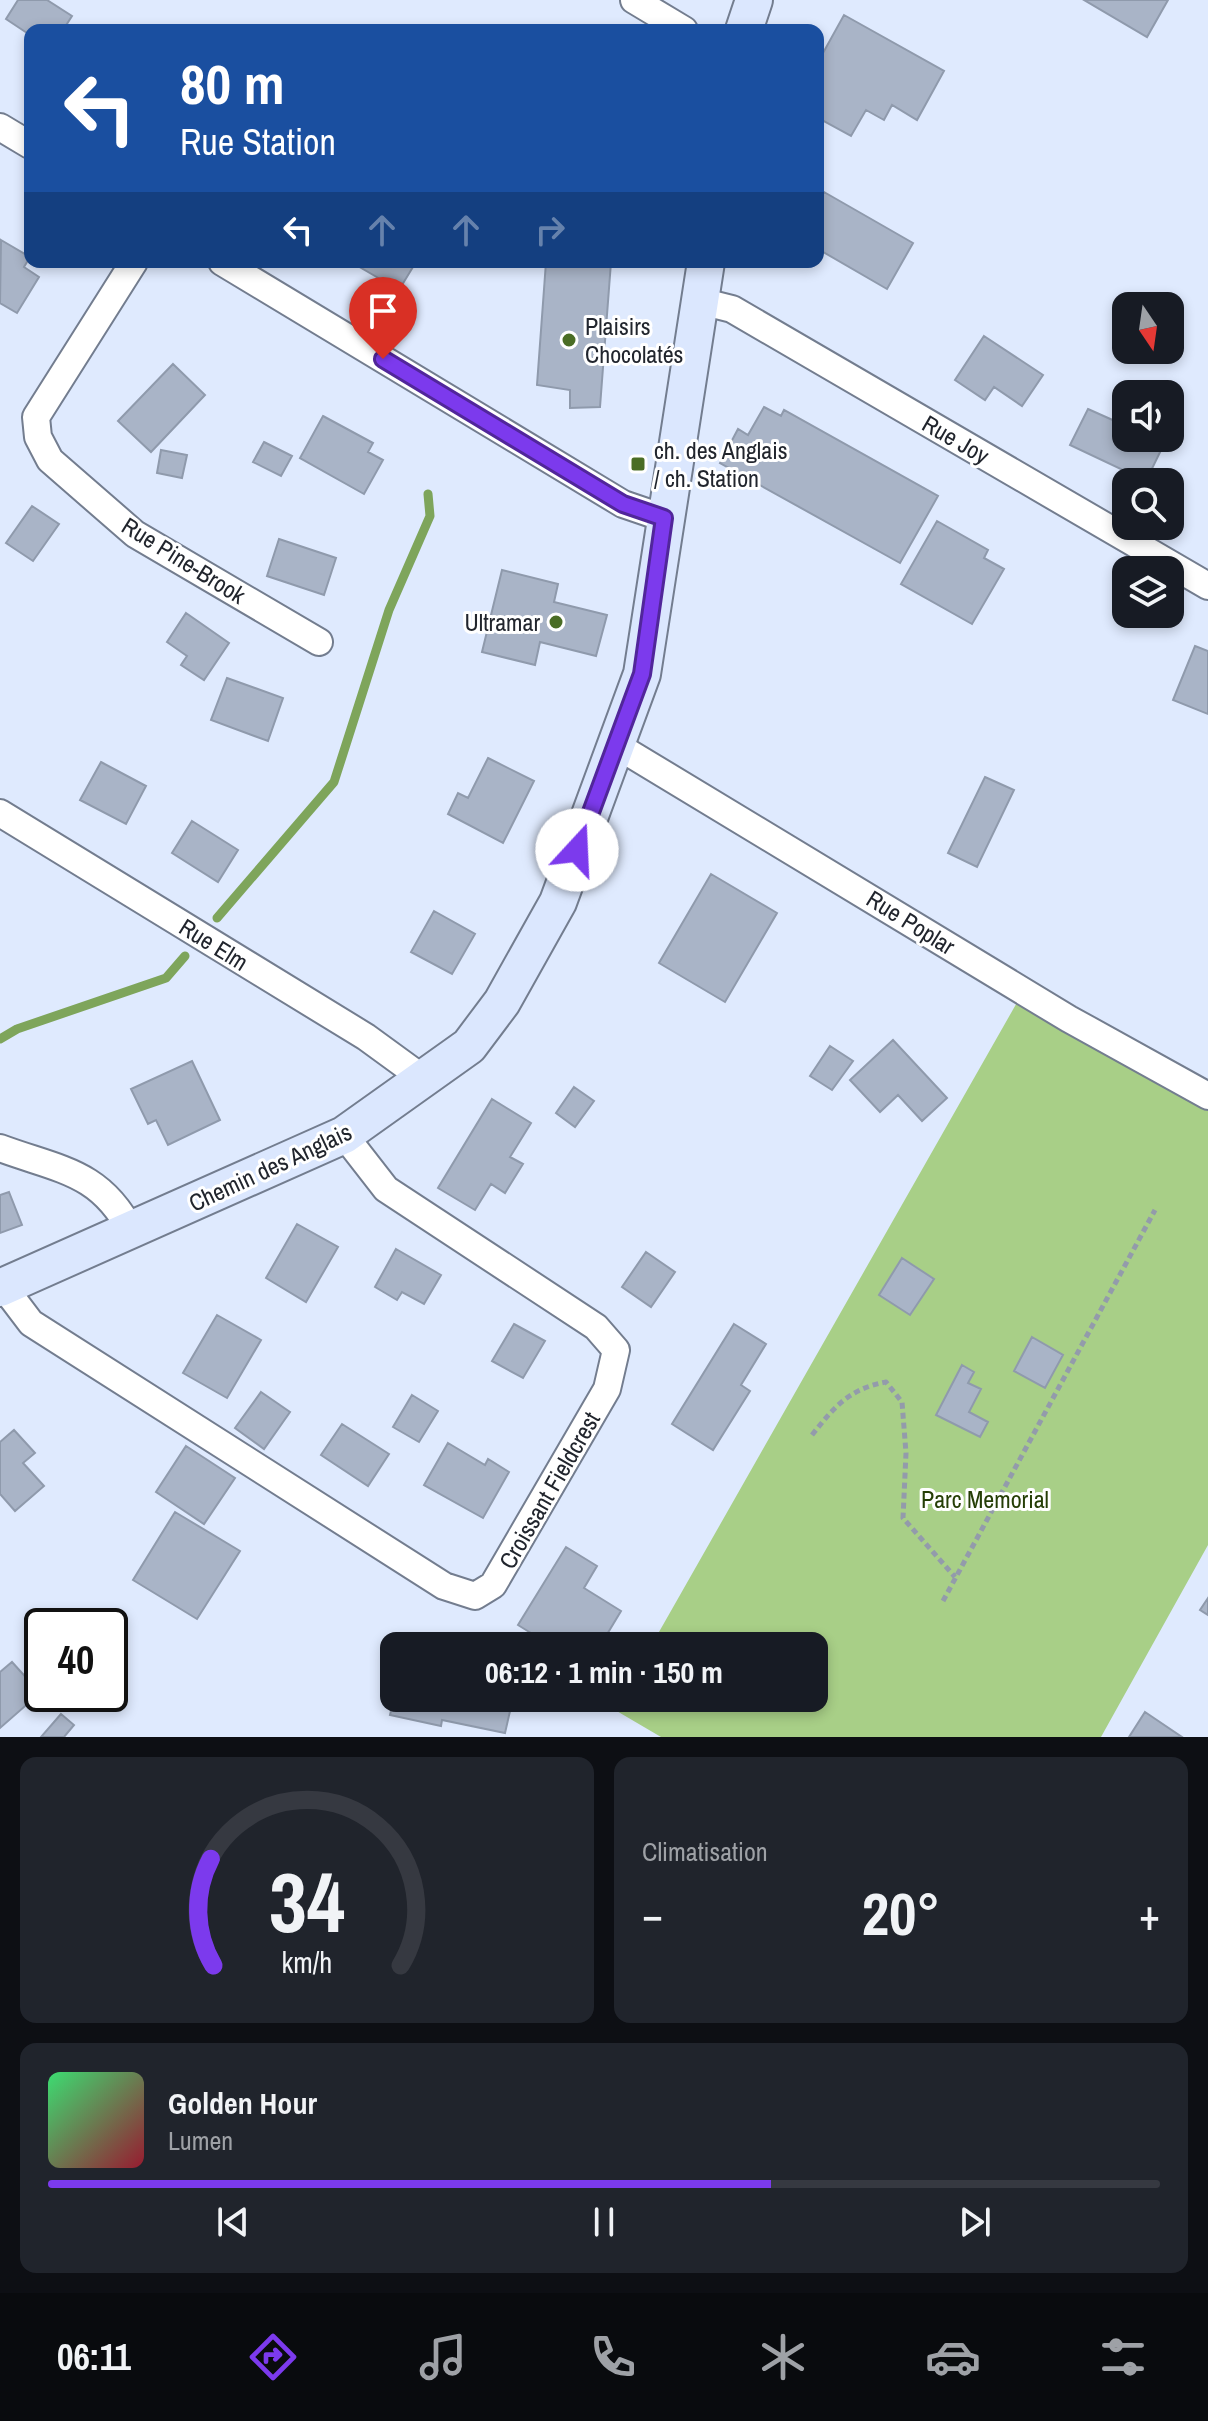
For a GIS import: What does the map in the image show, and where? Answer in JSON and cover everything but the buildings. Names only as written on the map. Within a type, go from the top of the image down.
[{"type":"street","points":[[634,0],[674,24]]},
{"type":"street","points":[[746,24],[754,0]]},
{"type":"street","points":[[0,127],[24,141]]},
{"type":"street","name":"Rue Pine-Brook","points":[[130,268],[36,417],[38,437],[50,460],[135,534],[319,642]]},
{"type":"street","points":[[232,268],[623,504],[664,518]]},
{"type":"street","name":"Chemin des Anglais","points":[[2,1287],[344,1135],[469,1046],[502,1002],[558,902],[642,674],[705,268]]},
{"type":"street","name":"Rue Joy","points":[[700,301],[732,309],[1208,586]]},
{"type":"street","name":"Rue Poplar","points":[[616,745],[1069,1019],[1208,1096]]},
{"type":"street","name":"Rue Elm","points":[[0,813],[366,1037],[425,1080]]},
{"type":"street","name":"Croissant Fieldcrest","points":[[2,1287],[31,1323],[444,1586],[475,1596],[493,1585],[607,1389],[616,1350],[596,1327],[386,1189],[344,1135]]},
{"type":"street","points":[[0,1148],[95,1184],[118,1206],[131,1231]]},
{"type":"path","points":[[943,1601],[1155,1210]]},
{"type":"path","points":[[812,1435],[836,1406],[861,1387],[886,1382],[902,1402],[906,1453],[903,1518],[955,1577]]},
{"type":"green space","name":"Parc Memorial","points":[[1019,999],[1208,1111],[1208,1545],[1101,1737],[661,1737],[618,1712],[828,1712],[828,1632],[659,1632]]},
{"type":"waterway","points":[[217,918],[334,782],[389,610],[430,516],[428,494]]},
{"type":"waterway","points":[[0,1039],[17,1029],[166,978],[185,956]]},
{"type":"place","name":"Plaisirs Chocolatés","points":[[569,340]]},
{"type":"place","name":"ch. des Anglais / ch. Station","points":[[638,464]]},
{"type":"place","name":"Ultramar","points":[[556,622]]},
{"type":"route","points":[[383,359],[623,504],[664,518],[642,674],[577,850]]}]
